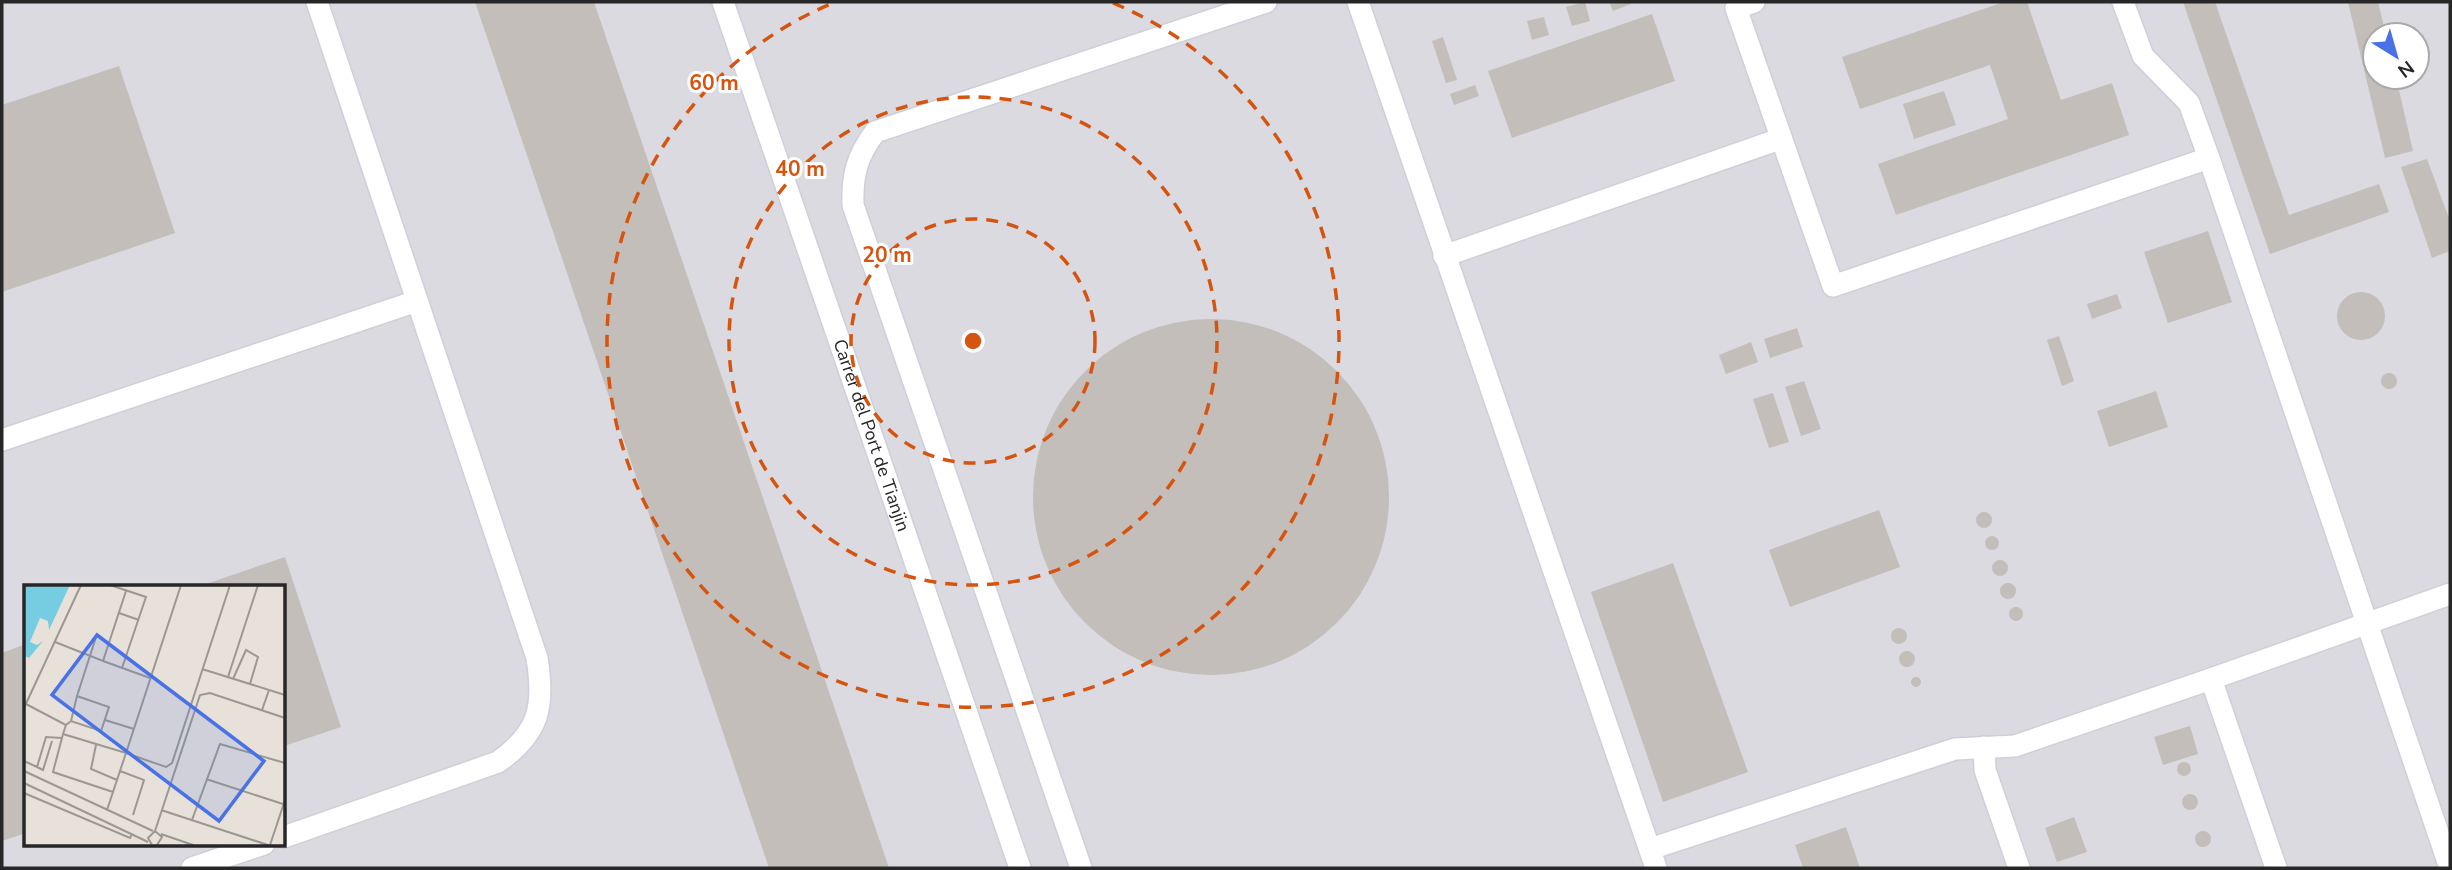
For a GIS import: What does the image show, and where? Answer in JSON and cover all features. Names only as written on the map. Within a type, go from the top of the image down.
[{"type":"lane","points":[[285,837],[498,762],[518,748],[534,727],[540,708],[541,683],[537,658],[317,2]]},
{"type":"lane","name":"Carrer del Port de Tianjin","points":[[723,2],[1020,868]]},
{"type":"lane","points":[[1081,868],[853,205],[854,169],[861,151],[875,132],[1266,2]]},
{"type":"lane","points":[[1358,2],[1653,859],[1955,749],[2015,746],[2211,680],[2450,594]]},
{"type":"lane","points":[[1754,2],[1736,8],[1833,286],[2208,158]]},
{"type":"lane","points":[[2123,2],[2143,56],[2189,103],[2369,622],[2450,867]]},
{"type":"lane","points":[[1444,256],[1780,139]]},
{"type":"lane","points":[[2,440],[417,301]]},
{"type":"lane","points":[[2211,680],[2276,868]]},
{"type":"lane","points":[[1984,747],[1985,770],[2019,868]]},
{"type":"lane","points":[[192,868],[258,846]]},
{"type":"shaded area","points":[[2,2],[2450,2],[2450,868],[2,868]]},
{"type":"building","points":[[475,2],[594,2],[889,868],[769,868]]},
{"type":"building","points":[[1585,2],[1590,21],[1572,26],[1566,7]]},
{"type":"building","points":[[1609,2],[1630,2],[1631,4],[1613,11]]},
{"type":"building","points":[[2004,2],[2027,2],[2061,100],[2112,83],[2129,135],[1896,215],[1878,164],[2008,119],[1990,65],[1860,109],[1842,57]]},
{"type":"building","points":[[2183,2],[2215,2],[2289,215],[2379,184],[2389,212],[2270,254]]},
{"type":"building","points":[[2348,2],[2378,2],[2383,21],[2361,21],[2361,57]]},
{"type":"building","points":[[1652,14],[1675,81],[1512,138],[1488,71]]},
{"type":"building","points":[[1544,17],[1549,35],[1532,40],[1527,21]]},
{"type":"building","points":[[1443,37],[1457,80],[1446,83],[1432,41]]},
{"type":"building","points":[[119,66],[175,233],[2,292],[2,105]]},
{"type":"building","points":[[1475,85],[1479,96],[1454,105],[1450,94]]},
{"type":"building","points":[[1944,91],[1956,125],[1914,139],[1903,104]]},
{"type":"building","points":[[2369,91],[2399,91],[2413,151],[2385,158]]},
{"type":"building","points":[[2427,159],[2450,221],[2450,251],[2432,258],[2401,167]]},
{"type":"building","points":[[2208,231],[2232,302],[2168,323],[2144,252]]},
{"type":"building","points":[[2361,292],[2378,299],[2385,316],[2378,333],[2361,340],[2344,333],[2337,316],[2344,299]]},
{"type":"building","points":[[2117,294],[2122,308],[2092,319],[2087,304]]},
{"type":"building","points":[[1211,319],[1246,323],[1279,333],[1310,349],[1337,371],[1359,398],[1375,429],[1385,462],[1389,497],[1385,532],[1375,565],[1359,596],[1337,623],[1310,645],[1279,661],[1246,671],[1211,675],[1176,671],[1143,661],[1112,645],[1085,623],[1063,596],[1047,565],[1037,532],[1033,497],[1037,462],[1047,429],[1063,398],[1085,371],[1112,349],[1143,333],[1176,323]]},
{"type":"building","points":[[1797,328],[1803,347],[1770,358],[1764,339]]},
{"type":"building","points":[[2059,336],[2074,381],[2062,386],[2047,340]]},
{"type":"building","points":[[1751,342],[1758,362],[1726,374],[1719,355]]},
{"type":"building","points":[[2389,373],[2395,375],[2395,387],[2389,389],[2383,387],[2381,381],[2383,375]]},
{"type":"building","points":[[1804,381],[1821,429],[1801,436],[1785,387]]},
{"type":"building","points":[[2156,391],[2168,427],[2109,447],[2097,411]]},
{"type":"building","points":[[1773,393],[1789,442],[1769,448],[1753,399]]},
{"type":"building","points":[[1879,510],[1900,567],[1790,607],[1769,550]]},
{"type":"building","points":[[1984,512],[1992,520],[1984,528],[1976,520]]},
{"type":"building","points":[[1989,536],[1995,536],[1999,543],[1995,550],[1989,550],[1985,546],[1985,540]]},
{"type":"building","points":[[285,557],[341,727],[285,746],[285,585],[203,585]]},
{"type":"building","points":[[2000,560],[2006,562],[2006,574],[2000,576],[1994,574],[1992,568],[1994,562]]},
{"type":"building","points":[[1673,563],[1748,772],[1663,802],[1591,592]]},
{"type":"building","points":[[2008,583],[2014,585],[2014,597],[2008,599],[2002,597],[2000,591],[2002,585]]},
{"type":"building","points":[[2013,607],[2019,607],[2023,614],[2019,621],[2013,621],[2009,617],[2009,611]]},
{"type":"building","points":[[1899,628],[1907,636],[1899,644],[1891,636]]},
{"type":"building","points":[[24,645],[24,834],[2,841],[2,653]]},
{"type":"building","points":[[1904,651],[1910,651],[1915,659],[1913,665],[1904,667],[1899,662],[1899,656]]},
{"type":"building","points":[[1916,677],[1920,678],[1920,686],[1916,687],[1912,686],[1911,682],[1912,678]]},
{"type":"building","points":[[2190,726],[2198,754],[2163,765],[2154,737]]},
{"type":"building","points":[[2184,762],[2189,764],[2189,774],[2184,776],[2179,774],[2177,769],[2179,764]]},
{"type":"building","points":[[2190,794],[2198,802],[2190,810],[2182,802]]},
{"type":"building","points":[[2074,817],[2087,852],[2057,862],[2045,828]]},
{"type":"building","points":[[1846,827],[1860,868],[1803,868],[1795,845]]},
{"type":"building","points":[[2203,831],[2211,839],[2203,847],[2195,839]]}]
